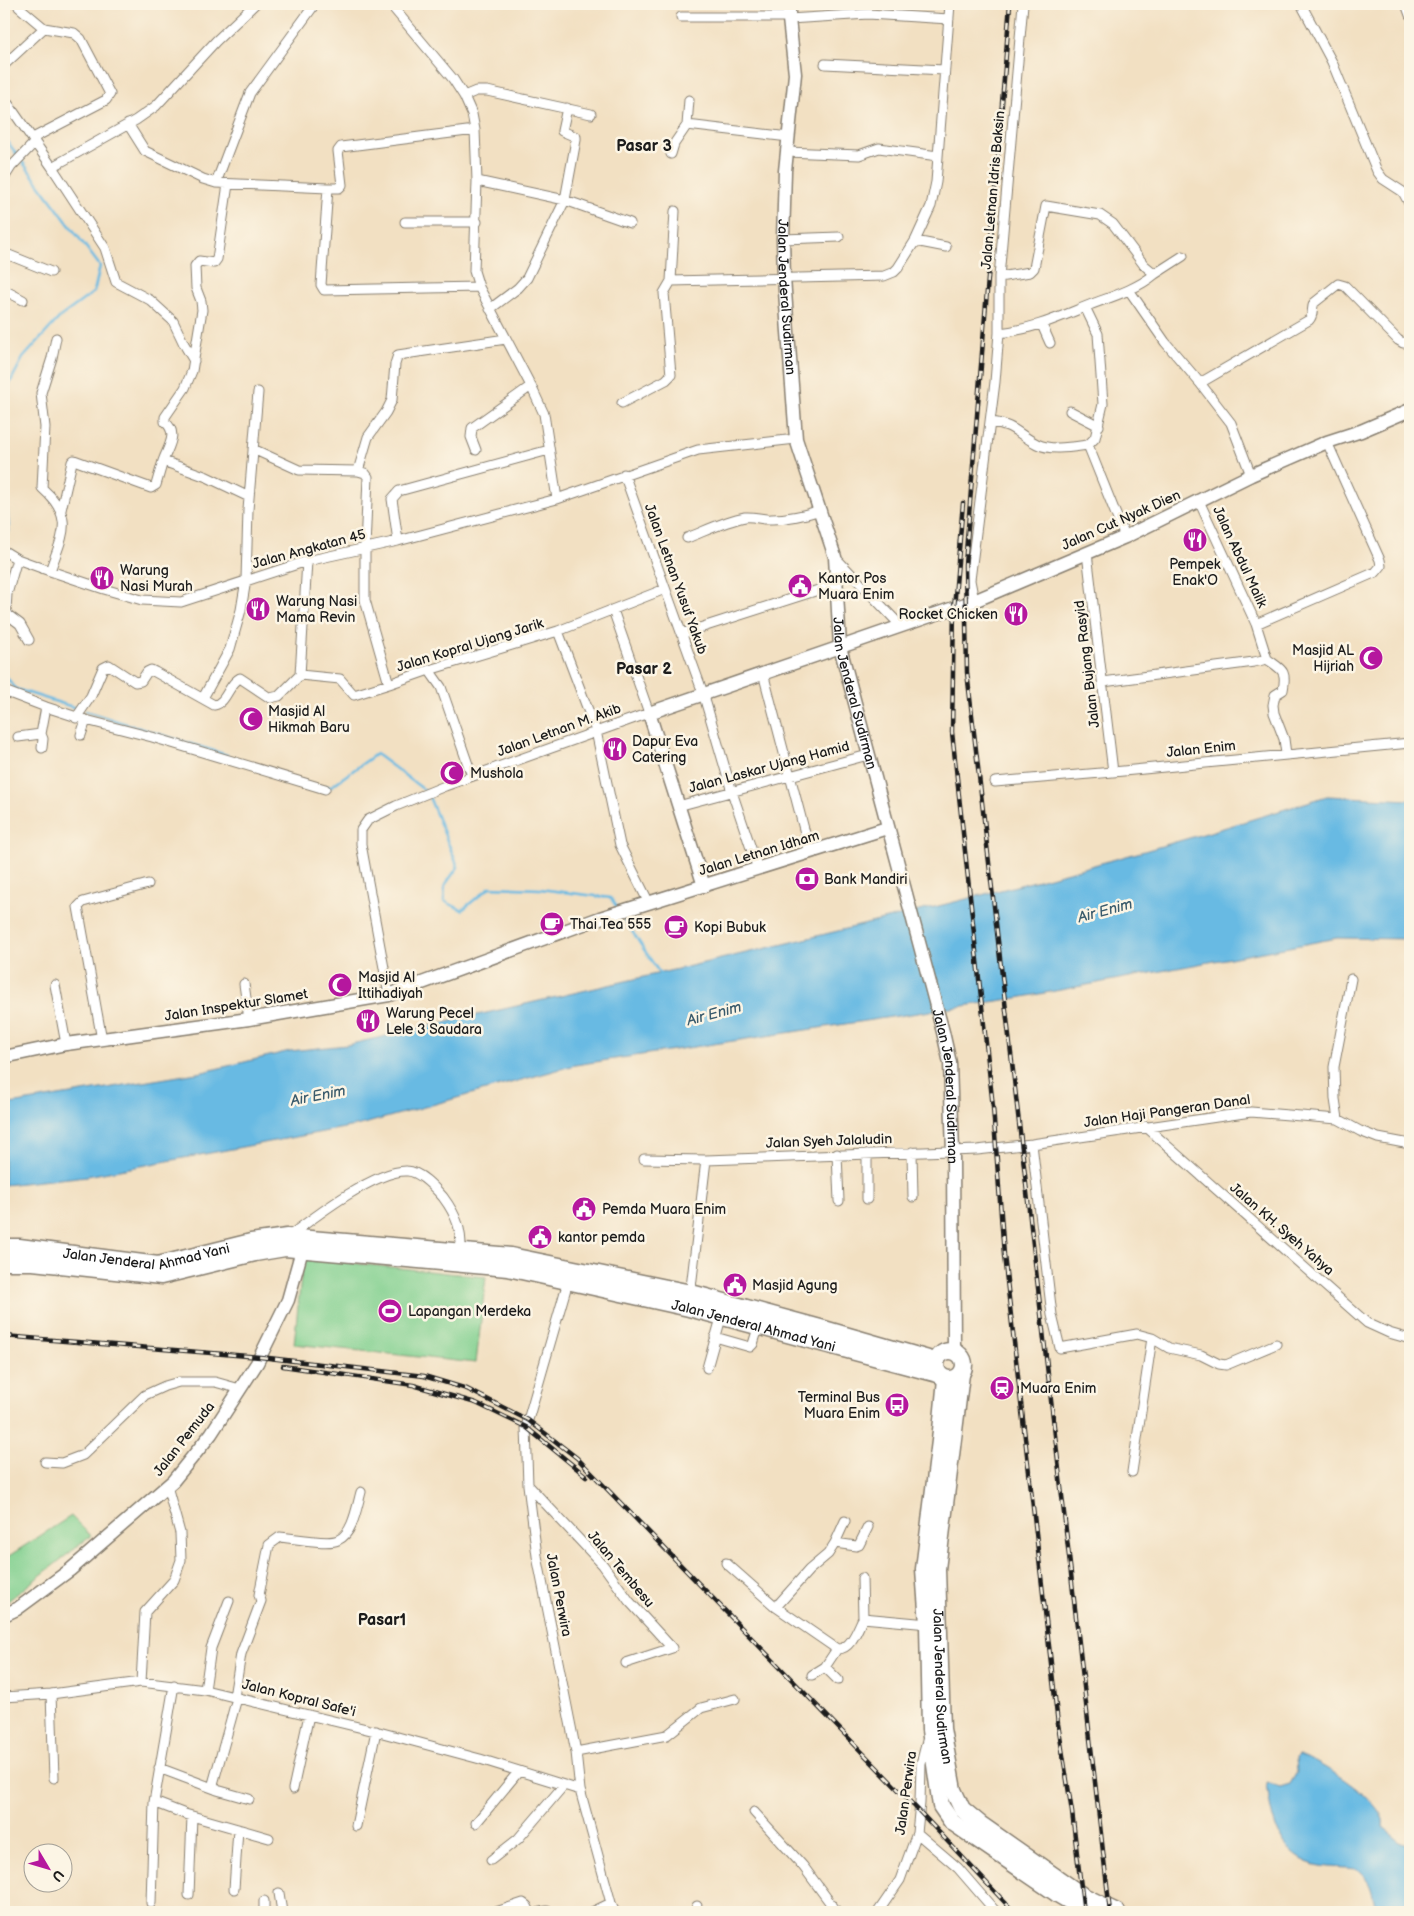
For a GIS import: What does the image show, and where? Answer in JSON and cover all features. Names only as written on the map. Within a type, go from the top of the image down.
[{"type":"highway","name":"Jalan Jenderal Ahmad Yani","points":[[4,1247],[18,1247],[158,1265],[251,1242],[286,1243]]},
{"type":"highway","points":[[286,1243],[302,1250],[460,1258]]},
{"type":"highway","points":[[4,1262],[33,1262],[161,1276],[255,1253],[286,1243],[380,1244],[460,1258]]},
{"type":"highway","name":"Jalan Jenderal Ahmad Yani","points":[[460,1258],[511,1256],[569,1276],[824,1329],[945,1372]]},
{"type":"highway","name":"Jalan Jenderal Ahmad Yani","points":[[690,1301],[721,1318],[945,1372]]},
{"type":"highway","points":[[946,1351],[954,1351],[963,1360],[963,1370],[945,1372],[939,1354],[946,1351]]},
{"type":"highway","name":"Jalan Jenderal Sudirman","points":[[945,1372],[940,1441],[924,1569],[942,1806],[952,1822],[1056,1894],[1088,1912]]},
{"type":"highway","name":"Jalan Jenderal Sudirman","points":[[945,1372],[936,1569],[936,1729],[953,1790],[962,1810],[980,1824],[1083,1896],[1117,1912]]},
{"type":"main road","name":"Jalan Jenderal Sudirman","points":[[789,13],[795,74],[785,171],[783,239],[784,278],[796,438],[835,557],[840,647],[950,1063],[953,1152],[954,1351]]},
{"type":"main road","name":"Jalan Cut Nyak Dien","points":[[649,713],[974,601],[1125,537],[1210,494],[1327,442],[1410,410]]},
{"type":"main road","points":[[649,713],[704,886]]},
{"type":"main road","name":"Jalan Letnan Idham","points":[[644,904],[888,828]]},
{"type":"main road","name":"Jalan Inspektur Slamet","points":[[4,1056],[66,1044],[249,1019],[389,995],[600,918],[644,904]]},
{"type":"main road","name":"Jalan Pemuda","points":[[4,1615],[17,1609],[70,1570],[173,1481],[211,1434],[257,1363],[288,1300],[302,1250]]},
{"type":"street","points":[[52,167],[156,106],[216,41],[255,4]]},
{"type":"street","points":[[216,183],[250,93],[312,8],[312,4]]},
{"type":"street","points":[[390,4],[447,72],[464,96],[472,114],[475,130],[477,181],[474,271],[479,287],[544,414],[557,499]]},
{"type":"street","points":[[671,281],[890,274],[898,268],[915,241],[931,206],[936,182],[950,4]]},
{"type":"street","name":"Jalan Letnan Idris Baksin","points":[[1023,4],[999,277],[1030,272],[1034,268],[1046,206],[1100,215],[1113,224],[1144,265],[1155,274]]},
{"type":"street","points":[[1301,4],[1332,62],[1377,171],[1383,179],[1404,192],[1410,205]]},
{"type":"street","points":[[1406,4],[1410,15]]},
{"type":"street","points":[[4,178],[34,140],[110,96],[78,36],[74,33],[44,28],[19,7]]},
{"type":"street","points":[[681,17],[789,13],[868,14],[949,19]]},
{"type":"street","points":[[4,65],[44,28]]},
{"type":"street","points":[[825,64],[944,70]]},
{"type":"street","points":[[464,96],[476,91],[487,91],[591,114]]},
{"type":"street","points":[[4,98],[105,248],[116,282],[150,300],[173,320],[194,361]]},
{"type":"street","points":[[671,154],[674,144],[687,125],[689,100]]},
{"type":"street","points":[[490,309],[523,284],[565,200],[576,140],[574,135],[562,131],[567,108]]},
{"type":"street","points":[[128,124],[145,150],[203,179],[228,184],[328,188],[339,188],[342,185],[338,151],[340,147],[475,130]]},
{"type":"street","points":[[687,125],[789,137]]},
{"type":"street","points":[[787,152],[859,155],[879,148],[938,156]]},
{"type":"street","points":[[477,181],[565,200],[630,223]]},
{"type":"street","points":[[60,510],[74,460],[151,488],[156,485],[173,434],[172,429],[164,422],[165,417],[185,388],[194,361],[202,310],[202,301],[196,288],[195,266],[199,261],[214,263],[217,259],[228,184]]},
{"type":"street","points":[[328,188],[321,284],[324,290],[479,287]]},
{"type":"street","points":[[622,403],[666,380],[671,375],[664,293],[671,281],[676,211]]},
{"type":"street","points":[[405,222],[477,222]]},
{"type":"street","points":[[783,239],[839,237]]},
{"type":"street","points":[[915,241],[946,247]]},
{"type":"street","points":[[4,253],[51,272]]},
{"type":"street","points":[[999,333],[1042,325],[1129,290],[1148,280],[1183,256]]},
{"type":"street","points":[[974,601],[970,580],[991,422],[999,333],[999,277]]},
{"type":"street","points":[[1200,383],[1309,320],[1312,316],[1314,304],[1338,284],[1345,286],[1398,340],[1403,342],[1410,340]]},
{"type":"street","points":[[4,290],[23,300]]},
{"type":"street","points":[[1129,290],[1164,342],[1200,383],[1231,424],[1252,475]]},
{"type":"street","points":[[991,422],[1008,425],[1036,444],[1043,446],[1088,445],[1095,438],[1103,404],[1098,334],[1085,307]]},
{"type":"street","points":[[1042,325],[1050,343]]},
{"type":"street","points":[[50,571],[64,526],[56,500],[42,488],[45,428],[41,393],[56,338]]},
{"type":"street","points":[[358,471],[368,437],[392,400],[395,364],[398,355],[506,339]]},
{"type":"street","points":[[476,450],[471,437],[472,428],[531,386]]},
{"type":"street","points":[[203,698],[230,649],[246,580],[249,497],[258,392]]},
{"type":"street","points":[[1070,411],[1099,426]]},
{"type":"street","name":"Jalan Angkatan 45","points":[[5,552],[17,559],[104,589],[155,602],[180,602],[307,561],[398,541],[557,499],[624,474],[698,450],[796,438]]},
{"type":"street","name":"Jalan Abdul Malik","points":[[1256,624],[1376,572],[1381,566],[1327,442]]},
{"type":"street","points":[[1088,445],[1125,537]]},
{"type":"street","points":[[253,449],[299,470],[358,471],[365,473],[369,482],[365,548],[365,600],[390,684]]},
{"type":"street","points":[[398,541],[392,499],[399,491],[549,450]]},
{"type":"street","points":[[163,461],[214,480],[249,497]]},
{"type":"street","name":"Jalan Letnan Yusuf Yakub","points":[[624,474],[703,693],[732,792],[758,869]]},
{"type":"street","name":"Jalan Abdul Malik","points":[[1199,501],[1256,624],[1267,659]]},
{"type":"street","points":[[686,538],[744,517],[760,517],[769,520],[792,518],[821,510]]},
{"type":"street","name":"Jalan Bujang Rasyid","points":[[1087,553],[1113,772]]},
{"type":"street","points":[[835,557],[901,626]]},
{"type":"street","points":[[17,559],[7,594],[6,610],[8,615],[20,624],[29,640]]},
{"type":"street","points":[[77,716],[91,696],[103,668],[109,665],[135,682],[141,681],[150,670],[214,705],[218,705],[221,702],[232,684],[240,678],[246,680],[270,698],[279,696],[300,675],[307,561]]},
{"type":"street","points":[[681,634],[838,584]]},
{"type":"street","name":"Jalan Kopral Ujang Jarik","points":[[300,675],[340,679],[354,695],[558,631],[665,589]]},
{"type":"street","points":[[613,610],[649,713]]},
{"type":"street","points":[[558,631],[596,730],[620,845],[644,904]]},
{"type":"street","points":[[1103,682],[1267,659],[1284,673],[1283,690],[1275,695],[1273,705],[1284,739],[1286,754]]},
{"type":"street","points":[[429,670],[441,687],[472,776]]},
{"type":"street","points":[[763,673],[810,852]]},
{"type":"street","points":[[4,691],[86,720],[152,737],[325,790]]},
{"type":"street","points":[[42,748],[40,734],[46,707]]},
{"type":"street","name":"Jalan Letnan M. Akib","points":[[389,995],[361,844],[361,830],[368,820],[445,786],[596,730],[649,713]]},
{"type":"street","points":[[82,735],[86,720]]},
{"type":"street","points":[[18,737],[40,734]]},
{"type":"street","name":"Jalan Enim","points":[[995,782],[1410,743]]},
{"type":"street","name":"Jalan Laskar Ujang Hamid","points":[[678,806],[868,755]]},
{"type":"street","points":[[102,1040],[78,907],[83,902],[148,884]]},
{"type":"street","points":[[1338,1119],[1334,1067],[1351,979]]},
{"type":"street","points":[[244,984],[249,1019]]},
{"type":"street","points":[[55,985],[66,1044]]},
{"type":"street","name":"Jalan Haji Pangeran Danal","points":[[953,1152],[1032,1144],[1251,1112],[1338,1119],[1378,1138],[1410,1144]]},
{"type":"street","name":"Jalan KH. Syeh Yahya","points":[[1145,1126],[1367,1323],[1390,1333],[1410,1338]]},
{"type":"street","points":[[1032,1144],[1052,1315],[1060,1348],[1137,1334],[1152,1338],[1169,1348],[1201,1355],[1226,1365],[1276,1344]]},
{"type":"street","points":[[912,1152],[913,1197]]},
{"type":"street","name":"Jalan Syeh Jalaludin","points":[[644,1159],[706,1160],[837,1154],[953,1152]]},
{"type":"street","points":[[837,1154],[838,1201]]},
{"type":"street","points":[[867,1154],[867,1199]]},
{"type":"street","points":[[690,1301],[706,1160]]},
{"type":"street","points":[[286,1243],[348,1194],[394,1172],[408,1171],[430,1183],[451,1209],[461,1230],[460,1258]]},
{"type":"street","name":"Jalan Perwira","points":[[569,1276],[526,1427],[528,1485],[537,1556],[576,1752],[580,1790],[615,1912]]},
{"type":"street","points":[[707,1368],[721,1318]]},
{"type":"street","points":[[716,1338],[750,1348],[758,1328]]},
{"type":"street","points":[[1132,1472],[1152,1338]]},
{"type":"street","points":[[45,1462],[62,1463],[83,1455],[139,1399],[165,1386],[179,1382],[215,1382],[240,1389]]},
{"type":"street","name":"Jalan Tembesu","points":[[528,1485],[603,1565],[629,1601],[672,1648],[626,1663]]},
{"type":"street","points":[[141,1682],[146,1612],[174,1580],[181,1560],[180,1533],[167,1486]]},
{"type":"street","points":[[215,1789],[213,1779],[235,1697],[241,1654],[261,1601],[259,1595],[268,1545],[280,1537],[323,1541],[338,1540],[346,1534],[354,1520],[361,1492]]},
{"type":"street","points":[[776,1607],[809,1570],[828,1554],[845,1521]]},
{"type":"street","points":[[835,1543],[859,1545],[868,1527]]},
{"type":"street","points":[[726,1562],[776,1607],[837,1649],[844,1649],[848,1645],[863,1618],[862,1578]]},
{"type":"street","points":[[205,1690],[211,1648],[230,1601]]},
{"type":"street","points":[[863,1618],[928,1624]]},
{"type":"street","points":[[812,1675],[825,1667],[837,1649]]},
{"type":"street","points":[[825,1667],[838,1680]]},
{"type":"street","name":"Jalan Kopral Safe'i","points":[[4,1697],[51,1694],[141,1682],[205,1690],[376,1731],[580,1790]]},
{"type":"street","points":[[151,1903],[154,1802],[174,1685]]},
{"type":"street","points":[[51,1694],[54,1778]]},
{"type":"street","points":[[576,1752],[667,1735],[701,1708],[735,1699]]},
{"type":"street","points":[[293,1790],[308,1715]]},
{"type":"street","name":"Jalan Perwira","points":[[878,1912],[900,1880],[917,1833],[921,1764],[936,1729]]},
{"type":"street","points":[[356,1826],[376,1731]]},
{"type":"street","points":[[159,1768],[215,1789],[249,1799]]},
{"type":"street","points":[[476,1823],[519,1771]]},
{"type":"street","points":[[491,1860],[518,1839],[564,1785]]},
{"type":"street","points":[[154,1802],[192,1816],[269,1838]]},
{"type":"street","points":[[754,1812],[803,1866],[837,1912]]},
{"type":"street","points":[[189,1895],[192,1816]]},
{"type":"street","points":[[234,1889],[238,1829]]},
{"type":"street","points":[[917,1833],[958,1868],[996,1912]]},
{"type":"street","points":[[279,1893],[282,1912]]},
{"type":"street","points":[[264,1901],[264,1912]]},
{"type":"street","points":[[496,1912],[523,1903],[530,1912]]},
{"type":"street","points":[[592,1912],[611,1903]]},
{"type":"street","points":[[540,1912],[550,1912]]},
{"type":"green space","name":"Lapangan Merdeka","points":[[303,1258],[486,1277],[476,1363],[294,1344]]},
{"type":"green space","points":[[71,1516],[91,1536],[4,1604],[4,1559]]},
{"type":"water","name":"Air Enim","points":[[1327,796],[1410,800],[1410,939],[1337,938],[1023,997],[575,1065],[360,1125],[87,1176],[4,1185],[4,1105],[203,1072],[290,1051],[347,1045],[717,960],[840,931],[1085,868]]},
{"type":"water","points":[[1299,1755],[1333,1772],[1358,1790],[1369,1799],[1383,1818],[1383,1828],[1400,1841],[1410,1845],[1410,1912],[1382,1912],[1376,1906],[1368,1882],[1356,1869],[1325,1867],[1307,1862],[1295,1856],[1287,1847],[1275,1824],[1267,1783],[1280,1787],[1290,1784],[1297,1772],[1296,1758]]},
{"type":"waterway","points":[[4,137],[18,156]]},
{"type":"waterway","points":[[4,394],[23,358],[60,317],[94,292],[100,266],[21,160]]},
{"type":"waterway","points":[[4,482],[9,531],[4,540]]},
{"type":"waterway","points":[[4,674],[16,689],[79,709]]},
{"type":"waterway","points":[[85,711],[227,755]]},
{"type":"waterway","points":[[326,786],[330,787],[376,754],[427,792],[458,867],[445,885],[444,901],[462,910],[490,887],[540,889],[611,898],[618,909]]},
{"type":"waterway","points":[[622,916],[660,974]]},
{"type":"railway","points":[[1010,4],[965,565],[967,672],[1110,1912]]},
{"type":"railway","points":[[963,503],[954,608],[952,732],[993,1107],[1004,1255],[1058,1724],[1072,1812],[1084,1912]]},
{"type":"railway","points":[[4,1336],[260,1357],[424,1376],[467,1389],[528,1420],[577,1458],[919,1811],[1014,1912]]},
{"type":"railway","points":[[283,1366],[413,1385],[476,1403],[526,1427],[586,1476]]},
{"type":"place","name":"Pempek Enak'O","points":[[1195,540]]},
{"type":"place","name":"Warung Nasi Murah","points":[[102,578]]},
{"type":"place","name":"Kantor Pos Muara Enim","points":[[800,586]]},
{"type":"place","name":"Warung Nasi Mama Revin","points":[[258,609]]},
{"type":"place","name":"Rocket Chicken","points":[[1016,614]]},
{"type":"place","name":"Masjid AL Hijriah","points":[[1371,658]]},
{"type":"place","name":"Masjid Al Hikmah Baru","points":[[251,719]]},
{"type":"place","name":"Dapur Eva Catering","points":[[615,749]]},
{"type":"place","name":"Mushola","points":[[452,773]]},
{"type":"place","name":"Bank Mandiri","points":[[807,879]]},
{"type":"place","name":"Thai Tea 555","points":[[552,924]]},
{"type":"place","name":"Kopi Bubuk","points":[[676,927]]},
{"type":"place","name":"Masjid Al Ittihadiyah","points":[[340,985]]},
{"type":"place","name":"Warung Pecel Lele 3 Saudara","points":[[368,1021]]},
{"type":"place","name":"Pemda Muara Enim","points":[[584,1209]]},
{"type":"place","name":"kantor pemda","points":[[540,1237]]},
{"type":"place","name":"Masjid Agung","points":[[735,1285]]},
{"type":"place","name":"Lapangan Merdeka","points":[[390,1311]]},
{"type":"place","name":"Muara Enim","points":[[1002,1388]]},
{"type":"place","name":"Terminal Bus Muara Enim","points":[[897,1405]]},
{"type":"district","name":"Pasar 3","points":[[644,146]]},
{"type":"district","name":"Pasar 2","points":[[644,669]]},
{"type":"district","name":"Pasar1","points":[[382,1620]]}]
